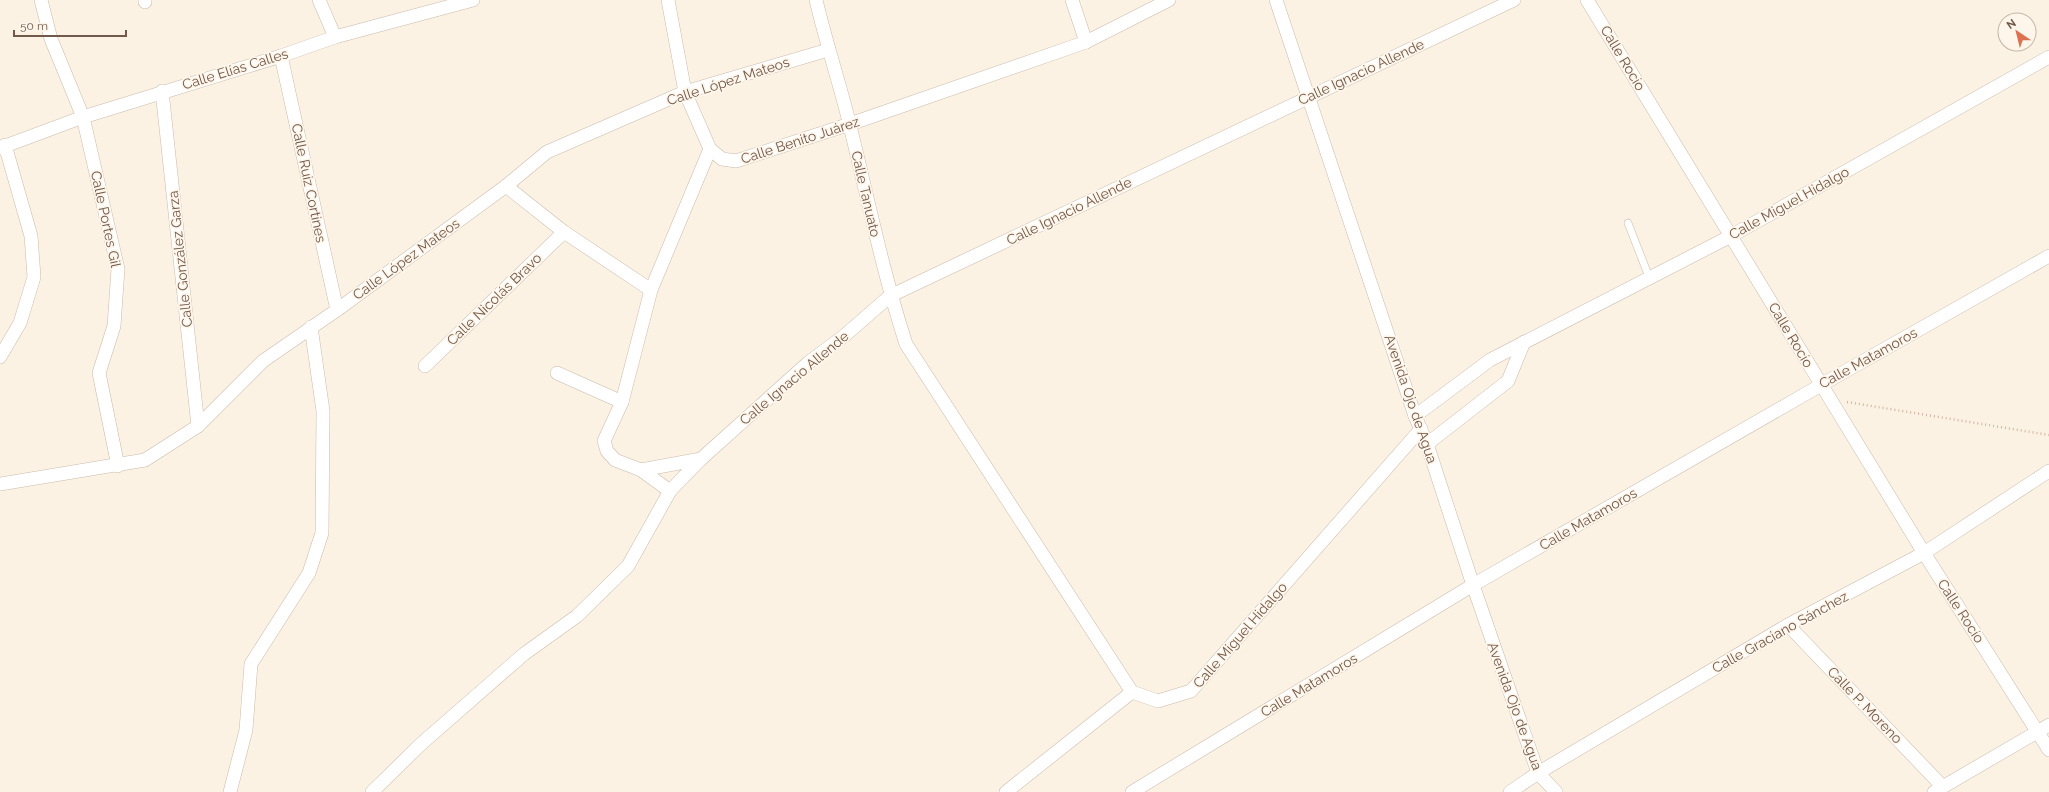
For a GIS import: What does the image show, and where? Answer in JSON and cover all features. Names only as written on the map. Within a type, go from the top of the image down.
[{"type":"street","name":"Calle Portes Gil","points":[[41,0],[50,39],[83,117],[118,269],[114,326],[99,373],[118,466]]},
{"type":"street","points":[[319,0],[335,37]]},
{"type":"street","points":[[668,0],[685,92],[710,149],[651,290],[622,402],[604,441],[607,451],[615,460],[641,470],[670,492]]},
{"type":"street","name":"Calle Tanuato","points":[[816,0],[828,50],[850,124],[890,296],[906,344],[1132,692]]},
{"type":"street","points":[[1072,0],[1086,42]]},
{"type":"street","name":"Calle Benito Juárez","points":[[710,149],[722,160],[736,161],[850,124],[1086,42],[1169,0]]},
{"type":"street","name":"Avenida Ojo de Agua","points":[[1276,0],[1415,416],[1428,444],[1473,585],[1538,773],[1556,792]]},
{"type":"street","name":"Calle Ignacio Allende","points":[[372,792],[421,744],[524,654],[577,616],[628,566],[670,492],[701,458],[809,362],[844,336],[890,296],[1308,96],[1514,0]]},
{"type":"street","name":"Calle Rocío","points":[[1587,0],[1829,399],[1924,553],[2049,750]]},
{"type":"street","name":"Calle Elías Calles","points":[[3,147],[83,117],[162,91],[281,56],[335,37],[467,1]]},
{"type":"street","name":"Calle López Mateos","points":[[0,484],[118,466],[145,460],[198,426],[263,361],[337,310],[506,186],[547,152],[685,92],[828,50]]},
{"type":"street","name":"Calle Ruiz Cortines","points":[[281,56],[337,310]]},
{"type":"street","name":"Calle Miguel Hidalgo","points":[[1415,416],[1490,360],[1731,236],[2049,57]]},
{"type":"street","name":"Calle González Garza","points":[[162,91],[198,426]]},
{"type":"street","points":[[0,357],[20,323],[34,277],[31,236],[3,147]]},
{"type":"street","points":[[506,186],[564,232],[651,290]]},
{"type":"street","name":"Calle Nicolás Bravo","points":[[425,366],[564,232]]},
{"type":"street","name":"Calle Matamoros","points":[[1132,792],[1473,585],[2049,256]]},
{"type":"street","points":[[230,792],[246,730],[251,664],[309,573],[322,532],[323,411],[311,327]]},
{"type":"street","points":[[1428,444],[1508,381],[1524,342]]},
{"type":"street","points":[[557,373],[622,402]]},
{"type":"street","name":"Calle Miguel Hidalgo","points":[[1132,692],[1158,701],[1191,692],[1421,429]]},
{"type":"street","points":[[641,470],[701,458]]},
{"type":"street","name":"Calle Graciano Sánchez","points":[[1510,792],[1538,773],[1788,624],[1924,553],[2049,471]]},
{"type":"street","name":"Calle P. Moreno","points":[[1788,624],[1938,789]]},
{"type":"street","points":[[1006,792],[1132,692]]},
{"type":"street","points":[[1938,789],[2049,725]]},
{"type":"lane","points":[[1628,223],[1649,277]]},
{"type":"path","points":[[1829,399],[2049,435]]}]
